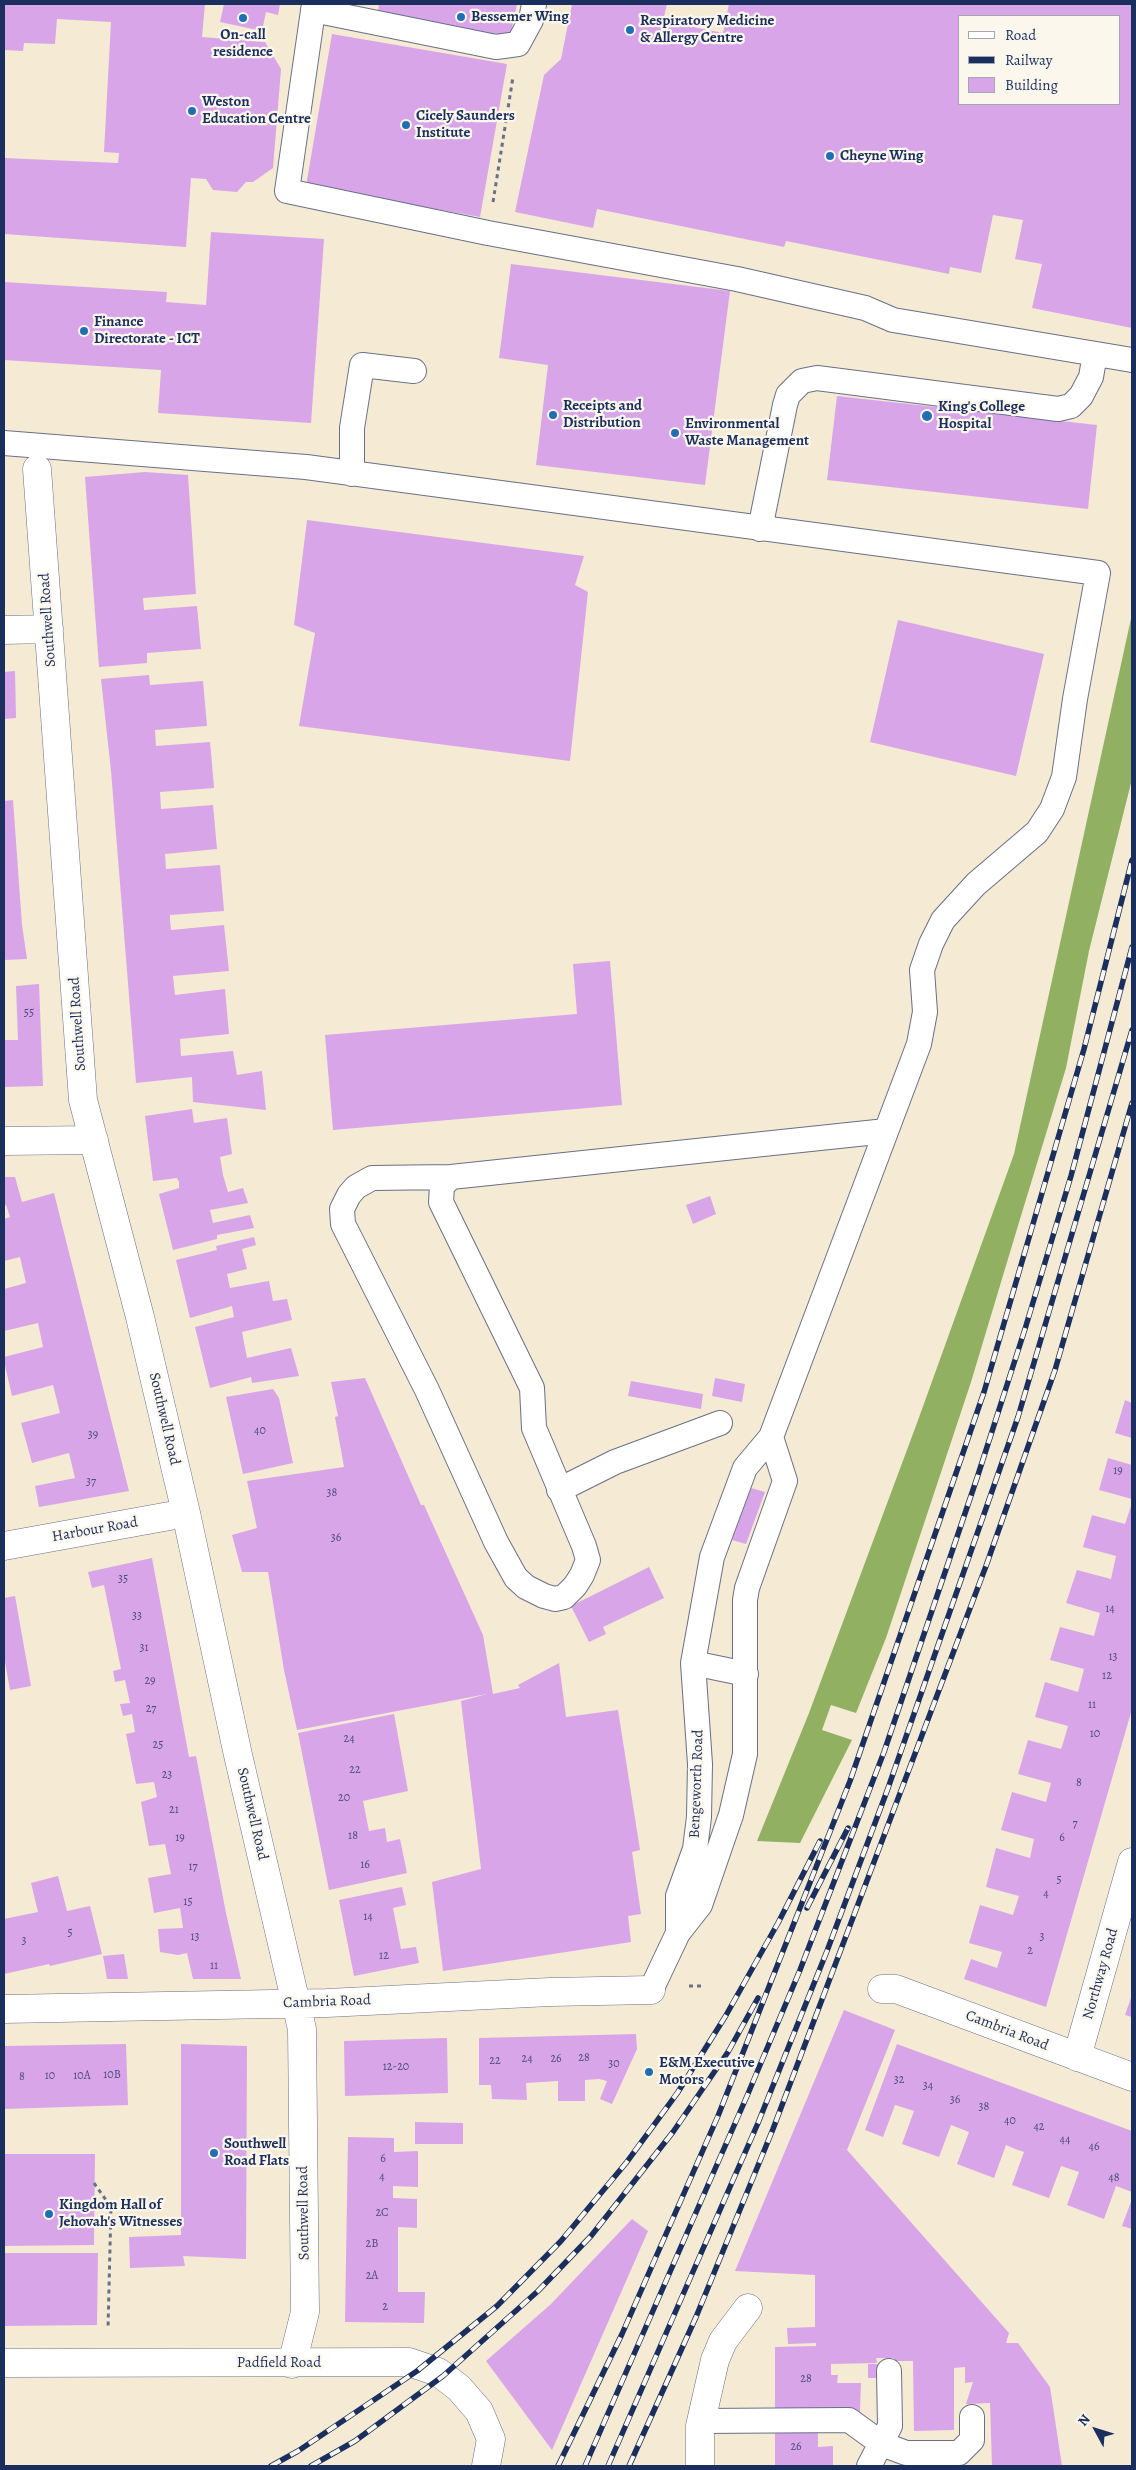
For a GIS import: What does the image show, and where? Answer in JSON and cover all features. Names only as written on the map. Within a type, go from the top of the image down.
[{"type":"street","name":"Southwell Road","points":[[37,468],[83,1100],[140,1317],[186,1513],[238,1755],[302,2029],[306,2312],[292,2364]]},
{"type":"street","points":[[4,630],[49,629]]},
{"type":"street","points":[[4,1141],[94,1140]]},
{"type":"street","name":"Harbour Road","points":[[4,1546],[186,1513]]},
{"type":"street","name":"Northway Road","points":[[1077,2057],[1132,1862]]},
{"type":"street","name":"Cambria Road","points":[[882,1989],[896,1989],[1132,2077]]},
{"type":"street","name":"Cambria Road","points":[[4,2009],[297,2004],[550,1992],[651,1990]]},
{"type":"street","points":[[700,2466],[701,2421],[715,2360],[723,2340],[748,2308]]},
{"type":"street","name":"Padfield Road","points":[[4,2363],[292,2364],[409,2362],[438,2372],[459,2388],[479,2411],[491,2439],[486,2466]]},
{"type":"lane","points":[[534,4],[531,20],[518,44],[496,47],[314,7],[287,191],[488,233],[737,279],[865,308],[893,320],[1132,360]]},
{"type":"lane","points":[[760,529],[785,405],[788,395],[802,381],[817,378],[1058,409],[1071,406],[1081,396],[1091,377],[1095,354]]},
{"type":"lane","points":[[352,474],[352,428],[362,365],[414,372]]},
{"type":"lane","points":[[4,443],[296,466],[760,529],[1098,572],[1075,698],[1064,777],[1052,809],[1037,832],[976,884],[943,920],[931,944],[922,970],[925,1012],[918,1044],[772,1437]]},
{"type":"lane","points":[[451,1177],[442,1186],[441,1202],[532,1388],[534,1428],[584,1546],[588,1560],[576,1586],[564,1597],[554,1599],[526,1587],[516,1578],[496,1542],[427,1390],[349,1239],[342,1215],[348,1195],[356,1187],[372,1178],[451,1177],[886,1131]]},
{"type":"lane","points":[[559,1490],[615,1462],[720,1424]]},
{"type":"lane","name":"Bengeworth Road","points":[[678,1933],[678,1896],[695,1849],[699,1817],[700,1764],[693,1663],[712,1557],[745,1468],[772,1437]]},
{"type":"lane","name":"Bengeworth Road","points":[[651,1990],[678,1933],[700,1905],[731,1815],[745,1754],[745,1612],[747,1588],[785,1481],[772,1437]]},
{"type":"lane","points":[[693,1663],[746,1674]]},
{"type":"lane","points":[[868,2466],[882,2444],[890,2426],[889,2371]]},
{"type":"lane","points":[[701,2421],[849,2420],[882,2444],[906,2453],[959,2453],[972,2440],[972,2417]]},
{"type":"path","points":[[488,233],[518,44]]},
{"type":"path","points":[[94,2183],[111,2207],[108,2332]]},
{"type":"green space","points":[[1132,614],[1132,779],[1089,951],[1066,1068],[971,1382],[886,1638],[856,1713],[831,1705],[822,1730],[852,1740],[800,1843],[757,1841],[809,1713],[917,1423],[1014,1154]]},
{"type":"building","name":"Weston Education Centre","points":[[4,4],[205,4],[202,37],[265,42],[281,69],[273,168],[253,182],[246,182],[237,192],[213,190],[206,179],[191,178],[186,247],[4,234],[4,158],[118,163],[119,153],[104,152],[111,22],[57,19],[55,44],[24,43],[23,51],[4,50]]},
{"type":"building","name":"On-call residence","points":[[224,4],[280,4],[278,15],[266,12],[262,31],[220,22]]},
{"type":"building","name":"Bessemer Wing","points":[[379,4],[517,4],[510,37],[378,12]]},
{"type":"building","name":"Cheyne Wing","points":[[572,4],[667,4],[663,21],[723,33],[729,4],[1132,4],[1132,328],[1032,308],[1042,264],[1015,259],[1023,220],[993,215],[981,273],[950,267],[949,274],[786,241],[784,247],[597,209],[593,228],[515,212],[544,75],[561,59]]},
{"type":"building","name":"Cicely Saunders Institute","points":[[332,34],[507,64],[480,217],[306,186]]},
{"type":"building","points":[[211,232],[324,239],[311,423],[158,413],[161,370],[4,360],[4,282],[167,292],[166,302],[206,305]]},
{"type":"building","points":[[511,264],[730,291],[705,485],[536,465],[548,365],[499,358]]},
{"type":"building","points":[[837,396],[1097,425],[1088,509],[827,480]]},
{"type":"building","points":[[145,472],[188,475],[196,594],[143,598],[144,610],[197,606],[201,649],[147,653],[147,663],[99,667],[85,477]]},
{"type":"building","points":[[307,520],[584,556],[575,585],[588,592],[570,761],[299,726],[315,633],[294,625]]},
{"type":"building","points":[[898,620],[1044,654],[1016,776],[870,742]]},
{"type":"building","points":[[15,671],[16,718],[4,719],[4,672]]},
{"type":"building","points":[[149,675],[150,685],[203,681],[207,726],[155,730],[156,746],[210,742],[212,764],[214,788],[160,792],[161,809],[213,805],[217,849],[165,854],[166,869],[220,865],[224,911],[170,915],[170,920],[171,930],[224,925],[229,971],[173,976],[175,995],[225,989],[229,1034],[180,1039],[181,1056],[233,1051],[237,1075],[262,1071],[266,1110],[193,1102],[192,1077],[136,1083],[111,771],[101,679]]},
{"type":"building","points":[[13,800],[22,925],[27,959],[4,960],[4,801]]},
{"type":"building","points":[[610,961],[622,1105],[333,1130],[325,1035],[577,1014],[573,964]]},
{"type":"building","points":[[39,984],[43,1086],[4,1087],[4,1040],[18,1040],[16,986]]},
{"type":"building","points":[[192,1109],[194,1123],[227,1118],[232,1154],[220,1157],[223,1175],[228,1192],[243,1188],[248,1203],[210,1210],[213,1223],[250,1215],[254,1228],[217,1235],[217,1239],[173,1250],[159,1194],[179,1188],[179,1182],[177,1178],[153,1181],[145,1116]]},
{"type":"building","points":[[4,1177],[15,1177],[22,1202],[54,1193],[129,1491],[39,1507],[35,1486],[75,1478],[69,1453],[32,1463],[21,1423],[60,1413],[53,1385],[12,1396],[4,1357],[43,1347],[38,1323],[4,1331],[4,1289],[26,1283],[20,1257],[4,1261],[4,1219],[10,1217],[6,1205],[4,1206]]},
{"type":"building","points":[[710,1196],[716,1214],[693,1224],[686,1205]]},
{"type":"building","points":[[254,1237],[256,1245],[242,1249],[247,1269],[227,1274],[230,1288],[269,1281],[273,1301],[287,1299],[292,1320],[242,1332],[247,1358],[291,1348],[299,1376],[252,1383],[251,1377],[210,1388],[195,1327],[234,1317],[232,1306],[190,1318],[176,1260],[217,1250],[216,1246]]},
{"type":"building","points":[[365,1378],[421,1505],[424,1505],[483,1635],[493,1694],[520,1688],[518,1685],[559,1663],[566,1717],[618,1710],[640,1850],[632,1852],[641,1914],[628,1916],[631,1942],[443,1971],[432,1882],[481,1869],[461,1701],[487,1694],[297,1730],[284,1670],[268,1572],[242,1572],[232,1535],[257,1528],[247,1481],[344,1467],[335,1417],[338,1416],[331,1382]]},
{"type":"building","points":[[715,1378],[745,1384],[742,1402],[712,1396]]},
{"type":"building","points":[[631,1381],[703,1394],[701,1409],[628,1396]]},
{"type":"building","points":[[273,1389],[279,1398],[293,1463],[243,1474],[226,1397]]},
{"type":"building","points":[[1125,1400],[1132,1403],[1132,1438],[1115,1433]]},
{"type":"building","points":[[1108,1458],[1132,1465],[1132,1499],[1099,1490]]},
{"type":"building","points":[[751,1488],[765,1492],[746,1544],[732,1540]]},
{"type":"building","points":[[1132,1503],[1132,1709],[1046,2007],[964,1979],[971,1959],[997,1968],[1002,1952],[969,1943],[980,1905],[1013,1915],[1019,1896],[986,1887],[996,1848],[1030,1858],[1034,1839],[1001,1830],[1012,1792],[1046,1802],[1051,1783],[1018,1774],[1028,1740],[1061,1749],[1064,1740],[1068,1726],[1035,1717],[1045,1682],[1078,1692],[1084,1669],[1050,1660],[1060,1627],[1094,1636],[1100,1613],[1066,1603],[1077,1570],[1111,1579],[1116,1556],[1083,1547],[1092,1515],[1125,1524]]},
{"type":"building","points":[[152,1558],[189,1757],[196,1756],[226,1913],[241,1979],[193,1979],[187,1953],[178,1955],[160,1952],[158,1929],[183,1928],[180,1908],[154,1913],[148,1878],[171,1874],[165,1844],[149,1846],[141,1802],[157,1797],[154,1782],[136,1784],[126,1734],[135,1732],[132,1714],[123,1716],[120,1704],[130,1703],[125,1680],[115,1682],[113,1671],[121,1669],[104,1585],[92,1588],[88,1572]]},
{"type":"building","points":[[649,1567],[664,1598],[603,1627],[606,1634],[589,1642],[571,1606]]},
{"type":"building","points":[[15,1596],[31,1686],[10,1690],[4,1656],[4,1598]]},
{"type":"building","points":[[394,1714],[408,1791],[363,1801],[369,1831],[385,1828],[387,1842],[400,1839],[407,1873],[329,1890],[298,1733]]},
{"type":"building","points":[[58,1876],[67,1911],[90,1906],[102,1954],[4,1974],[4,1919],[38,1912],[31,1883]]},
{"type":"building","points":[[402,1887],[406,1905],[393,1908],[401,1949],[416,1947],[419,1963],[354,1976],[339,1900]]},
{"type":"building","points":[[124,1954],[128,1979],[107,1979],[103,1956]]},
{"type":"building","points":[[1132,1995],[1132,2017],[1125,2015]]},
{"type":"building","points":[[844,2010],[895,2030],[847,2150],[1009,2333],[1006,2343],[1018,2343],[1050,2387],[1062,2466],[992,2466],[990,2403],[966,2404],[973,2382],[965,2383],[965,2367],[954,2368],[954,2430],[914,2431],[913,2361],[894,2361],[894,2358],[876,2358],[877,2363],[831,2364],[831,2375],[838,2375],[837,2383],[861,2383],[860,2412],[775,2413],[775,2347],[816,2346],[816,2343],[788,2344],[787,2328],[815,2327],[815,2275],[735,2271]]},
{"type":"building","points":[[636,2034],[637,2049],[612,2104],[600,2099],[607,2081],[599,2079],[585,2080],[585,2101],[558,2101],[558,2081],[526,2083],[527,2100],[492,2099],[491,2085],[479,2085],[479,2038]]},
{"type":"building","points":[[447,2038],[448,2093],[345,2096],[344,2041]]},
{"type":"building","points":[[126,2044],[128,2105],[4,2109],[4,2046]]},
{"type":"building","name":"Southwell Road Flats","points":[[181,2044],[247,2046],[246,2259],[183,2256],[185,2266],[130,2268],[129,2237],[181,2235]]},
{"type":"building","points":[[897,2044],[1132,2131],[1132,2192],[1116,2186],[1104,2219],[1067,2205],[1079,2172],[1061,2166],[1049,2198],[1012,2185],[1024,2152],[1006,2145],[994,2178],[957,2164],[969,2132],[951,2125],[939,2157],[902,2144],[914,2111],[895,2105],[883,2137],[865,2130]]},
{"type":"building","points":[[415,2122],[463,2123],[463,2144],[415,2144]]},
{"type":"building","points":[[348,2137],[394,2138],[394,2152],[418,2151],[418,2187],[393,2186],[393,2198],[417,2199],[417,2228],[398,2227],[398,2292],[425,2292],[424,2323],[345,2322]]},
{"type":"building","name":"Kingdom Hall of Jehovah's Witnesses","points":[[4,2154],[95,2154],[94,2245],[4,2246]]},
{"type":"building","points":[[1132,2199],[1132,2229],[1122,2226]]},
{"type":"building","points":[[632,2219],[648,2231],[552,2450],[486,2361],[551,2304]]},
{"type":"building","points":[[4,2253],[98,2253],[97,2325],[4,2326]]},
{"type":"building","points":[[868,2364],[878,2364],[878,2378],[868,2378]]},
{"type":"building","points":[[818,2427],[818,2447],[833,2446],[833,2466],[775,2466],[775,2428]]},
{"type":"railway","points":[[558,2466],[622,2334],[718,2116],[850,1781],[984,1392],[1084,1049],[1132,860]]},
{"type":"railway","points":[[585,2466],[800,1970],[884,1752],[977,1478],[1025,1329],[1071,1176],[1132,947]]},
{"type":"railway","points":[[608,2466],[758,2123],[827,1951],[887,1791],[1018,1417],[1132,1030]]},
{"type":"railway","points":[[629,2466],[696,2317],[773,2129],[986,1566],[1055,1370],[1132,1103]]},
{"type":"railway","points":[[807,1908],[848,1828]]},
{"type":"railway","points":[[271,2466],[298,2451],[417,2371],[497,2306],[561,2241],[626,2163],[678,2092],[725,2017],[778,1923],[820,1841]]},
{"type":"railway","points":[[311,2466],[355,2441],[443,2376],[538,2291],[591,2236],[673,2132],[728,2052],[758,1998]]},
{"type":"place","name":"Bessemer Wing","points":[[461,17]]},
{"type":"place","name":"On-call residence","points":[[243,18]]},
{"type":"place","name":"Respiratory Medicine & Allergy Centre","points":[[630,30]]},
{"type":"place","name":"Weston Education Centre","points":[[192,111]]},
{"type":"place","name":"Cicely Saunders Institute","points":[[406,125]]},
{"type":"place","name":"Cheyne Wing","points":[[830,156]]},
{"type":"place","name":"Finance Directorate - ICT","points":[[84,331]]},
{"type":"place","name":"Receipts and Distribution","points":[[553,415]]},
{"type":"place","name":"King's College Hospital","points":[[927,416]]},
{"type":"place","name":"Environmental Waste Management","points":[[675,433]]},
{"type":"place","name":"E&M Executive Motors","points":[[649,2072]]},
{"type":"place","name":"Southwell Road Flats","points":[[214,2153]]},
{"type":"place","name":"Kingdom Hall of Jehovah's Witnesses","points":[[49,2214]]}]
